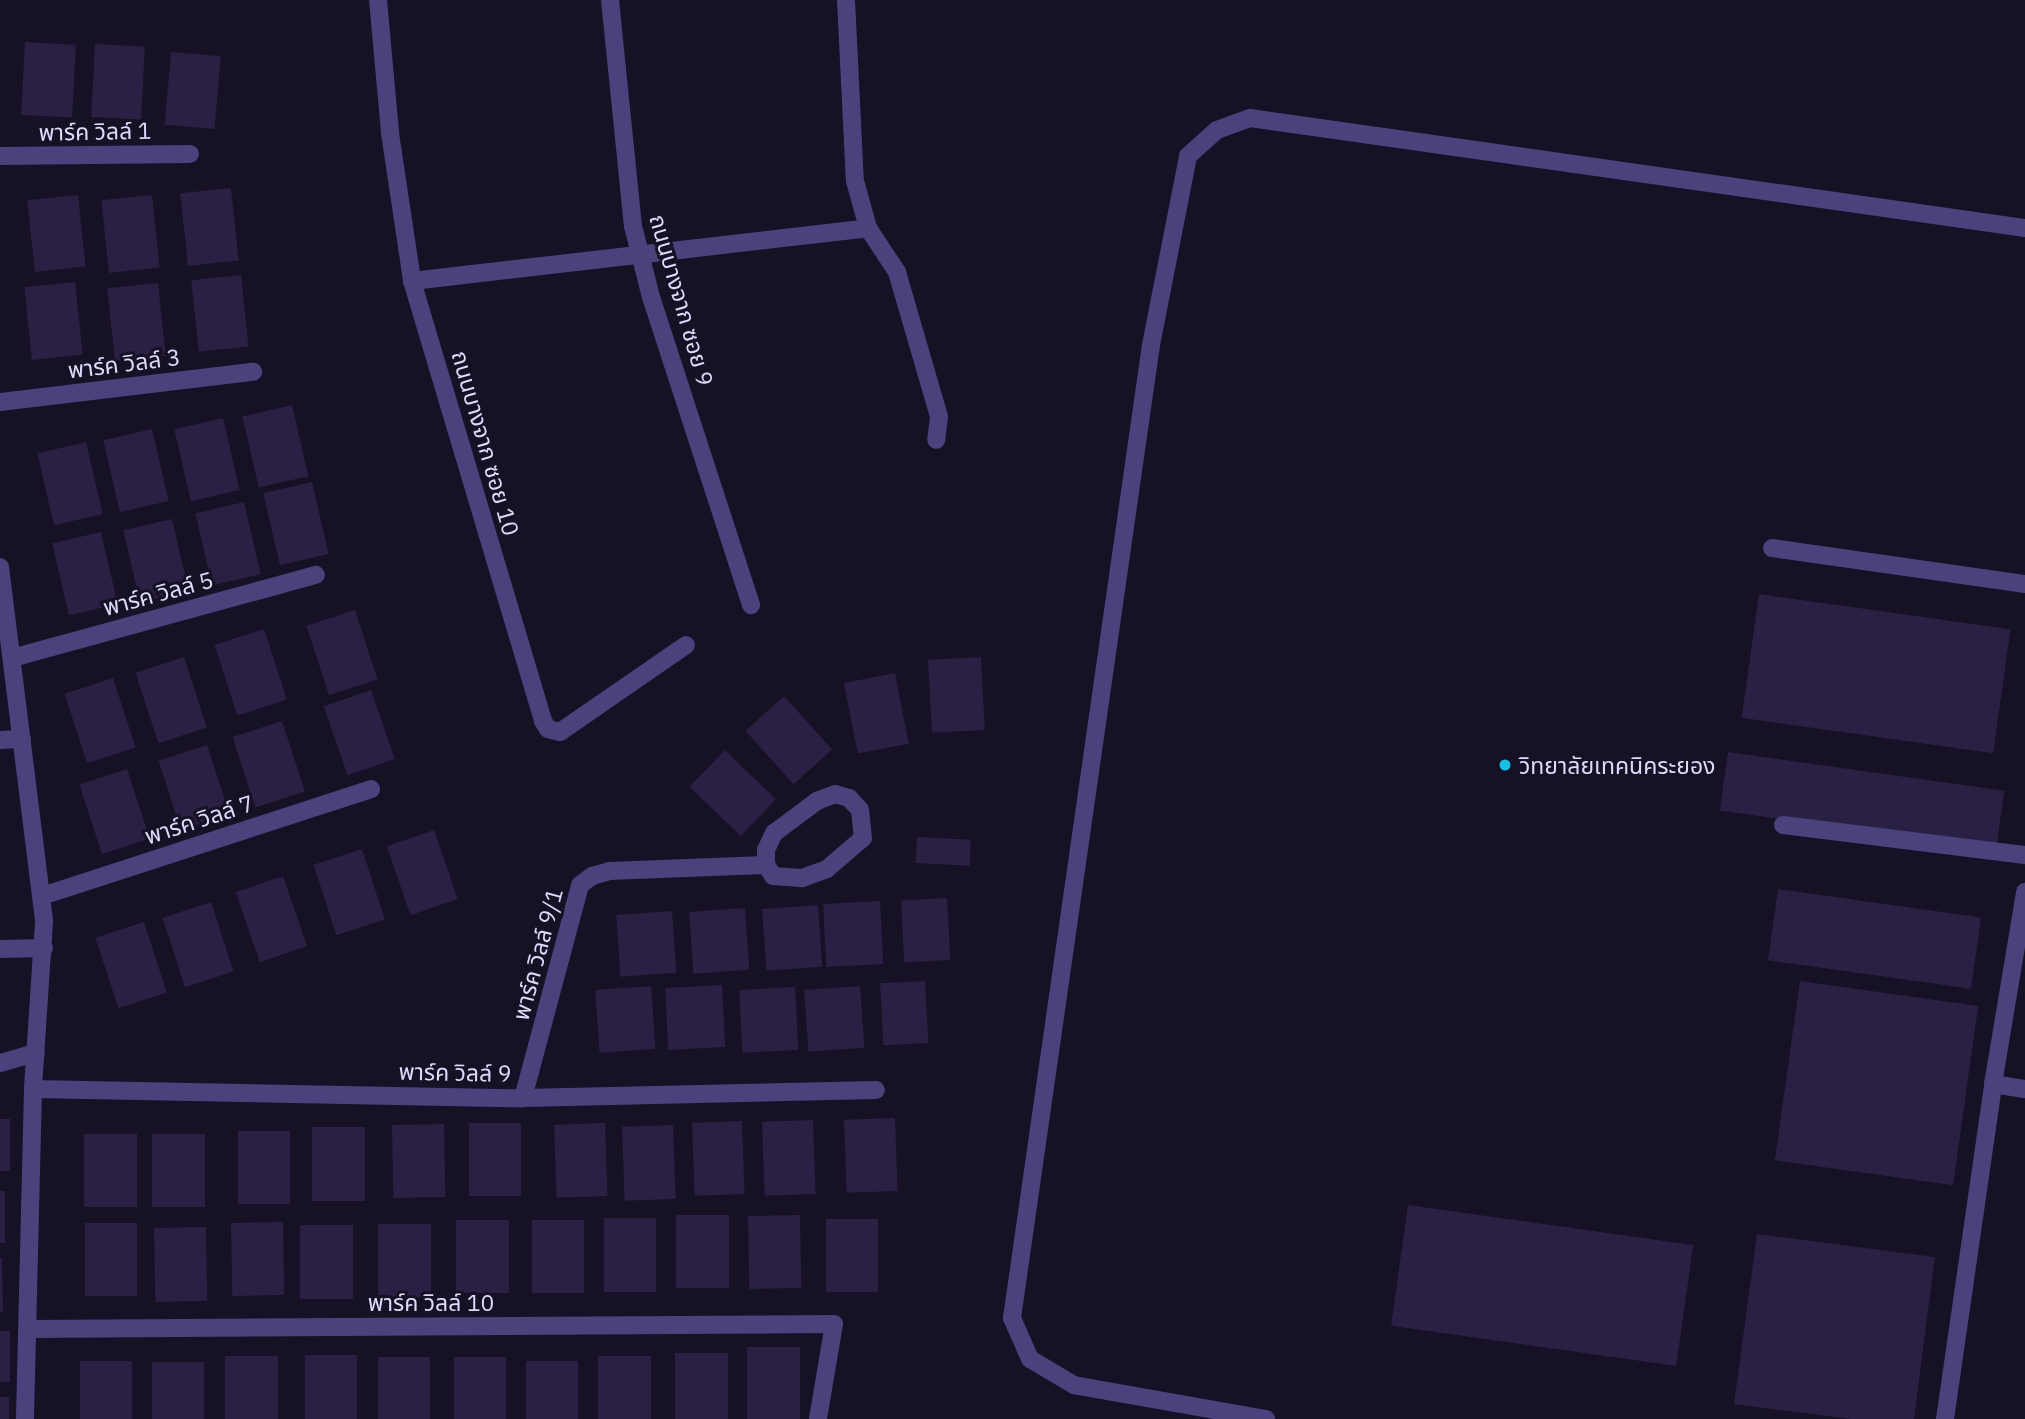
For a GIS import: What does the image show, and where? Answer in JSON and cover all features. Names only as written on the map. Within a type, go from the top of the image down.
[{"type":"street","name":"ถนนบางจาก ซอย 10","points":[[378,0],[390,134],[412,281],[539,708],[548,729],[560,733],[686,645]]},
{"type":"street","name":"ถนนบางจาก ซอย 9","points":[[610,0],[633,226],[639,252],[751,605]]},
{"type":"street","points":[[846,0],[855,181],[868,228],[897,272],[939,417],[936,440]]},
{"type":"street","points":[[1266,1419],[1074,1385],[1030,1359],[1012,1318],[1151,345],[1188,156],[1217,130],[1250,118],[2025,228]]},
{"type":"street","name":"พาร์ค วิลล์ 1","points":[[0,156],[190,154]]},
{"type":"street","points":[[412,281],[639,252],[868,228]]},
{"type":"street","name":"พาร์ค วิลล์ 3","points":[[0,402],[253,372]]},
{"type":"street","points":[[1772,548],[2025,583]]},
{"type":"street","points":[[0,567],[42,896],[44,948],[33,1089],[25,1419]]},
{"type":"street","name":"พาร์ค วิลล์ 5","points":[[12,657],[316,575]]},
{"type":"street","points":[[0,740],[22,740]]},
{"type":"street","name":"พาร์ค วิลล์ 7","points":[[42,896],[371,789]]},
{"type":"street","name":"พาร์ค วิลล์ 9/1","points":[[835,794],[849,799],[860,810],[863,838],[827,869],[802,878],[782,879],[773,876],[766,865],[766,850],[774,833],[817,801],[835,794]]},
{"type":"street","points":[[1783,825],[2025,855]]},
{"type":"street","name":"พาร์ค วิลล์ 9/1","points":[[523,1098],[580,885],[592,876],[609,871],[766,865]]},
{"type":"street","points":[[1945,1419],[1993,1084],[2025,892]]},
{"type":"street","points":[[0,948],[44,948]]},
{"type":"street","points":[[0,1063],[36,1053]]},
{"type":"street","points":[[1993,1084],[2025,1089]]},
{"type":"street","name":"พาร์ค วิลล์ 9","points":[[33,1089],[523,1098],[876,1090]]},
{"type":"street","name":"พาร์ค วิลล์ 10","points":[[28,1329],[834,1324],[818,1419]]},
{"type":"building","points":[[25,42],[76,45],[72,118],[21,115]]},
{"type":"building","points":[[95,44],[145,47],[141,120],[91,117]]},
{"type":"building","points":[[171,52],[221,56],[214,129],[165,125]]},
{"type":"building","points":[[231,188],[239,261],[188,266],[180,193]]},
{"type":"building","points":[[78,195],[86,267],[35,272],[27,200]]},
{"type":"building","points":[[152,195],[160,268],[109,273],[101,200]]},
{"type":"building","points":[[241,275],[249,347],[199,352],[191,280]]},
{"type":"building","points":[[75,282],[83,355],[32,360],[24,287]]},
{"type":"building","points":[[158,283],[166,356],[115,361],[107,288]]},
{"type":"building","points":[[292,405],[308,476],[259,488],[242,416]]},
{"type":"building","points":[[223,418],[240,490],[191,501],[174,429]]},
{"type":"building","points":[[152,429],[169,501],[120,512],[103,440]]},
{"type":"building","points":[[86,442],[103,514],[54,525],[37,453]]},
{"type":"building","points":[[312,482],[329,554],[280,565],[263,493]]},
{"type":"building","points":[[244,502],[261,574],[212,585],[195,513]]},
{"type":"building","points":[[172,519],[189,591],[140,602],[123,530]]},
{"type":"building","points":[[101,532],[118,604],[69,615],[52,543]]},
{"type":"building","points":[[1759,594],[2011,629],[1993,753],[1742,718]]},
{"type":"building","points":[[355,610],[378,679],[329,695],[306,626]]},
{"type":"building","points":[[264,629],[287,699],[237,715],[215,645]]},
{"type":"building","points":[[184,657],[207,727],[158,743],[135,673]]},
{"type":"building","points":[[981,657],[985,730],[932,733],[928,660]]},
{"type":"building","points":[[895,673],[909,744],[858,754],[844,683]]},
{"type":"building","points":[[113,678],[136,747],[87,763],[64,694]]},
{"type":"building","points":[[371,690],[395,759],[347,775],[324,706]]},
{"type":"building","points":[[784,696],[832,750],[794,784],[745,731]]},
{"type":"building","points":[[282,721],[305,791],[255,807],[233,737]]},
{"type":"building","points":[[207,745],[230,814],[181,830],[158,761]]},
{"type":"building","points":[[725,750],[776,799],[741,836],[690,787]]},
{"type":"building","points":[[1728,752],[2004,791],[1996,849],[1720,810]]},
{"type":"building","points":[[127,769],[150,838],[102,854],[79,784]]},
{"type":"building","points":[[434,830],[458,899],[410,915],[387,846]]},
{"type":"building","points":[[917,837],[971,840],[970,866],[916,863]]},
{"type":"building","points":[[362,849],[385,919],[336,935],[313,865]]},
{"type":"building","points":[[283,876],[307,946],[260,962],[236,892]]},
{"type":"building","points":[[1778,889],[1981,918],[1971,989],[1768,960]]},
{"type":"building","points":[[947,898],[950,960],[904,962],[901,900]]},
{"type":"building","points":[[880,901],[883,964],[826,967],[823,904]]},
{"type":"building","points":[[211,902],[234,971],[185,987],[162,918]]},
{"type":"building","points":[[818,905],[822,967],[766,971],[762,909]]},
{"type":"building","points":[[745,908],[749,970],[693,974],[689,912]]},
{"type":"building","points":[[672,911],[676,973],[620,977],[616,915]]},
{"type":"building","points":[[144,922],[167,992],[118,1008],[95,938]]},
{"type":"building","points":[[925,981],[928,1043],[883,1045],[880,983]]},
{"type":"building","points":[[1800,981],[1978,1006],[1953,1185],[1775,1160]]},
{"type":"building","points":[[722,985],[725,1047],[668,1050],[665,988]]},
{"type":"building","points":[[651,986],[655,1049],[600,1053],[595,990]]},
{"type":"building","points":[[860,986],[864,1048],[808,1052],[804,990]]},
{"type":"building","points":[[795,987],[798,1050],[742,1053],[739,990]]},
{"type":"building","points":[[895,1118],[898,1191],[847,1193],[844,1120]]},
{"type":"building","points":[[0,1119],[10,1119],[10,1171],[0,1171]]},
{"type":"building","points":[[813,1120],[816,1194],[765,1196],[762,1122]]},
{"type":"building","points":[[742,1121],[745,1194],[695,1196],[692,1123]]},
{"type":"building","points":[[469,1123],[521,1123],[521,1196],[469,1196]]},
{"type":"building","points":[[605,1123],[608,1196],[557,1198],[554,1125]]},
{"type":"building","points":[[444,1124],[445,1197],[393,1198],[392,1125]]},
{"type":"building","points":[[673,1125],[676,1199],[625,1201],[622,1127]]},
{"type":"building","points":[[312,1127],[365,1127],[365,1201],[312,1201]]},
{"type":"building","points":[[238,1131],[290,1131],[290,1204],[238,1204]]},
{"type":"building","points":[[84,1134],[137,1134],[137,1207],[84,1207]]},
{"type":"building","points":[[152,1134],[205,1134],[205,1207],[152,1207]]},
{"type":"building","points":[[0,1191],[5,1191],[5,1243],[0,1243]]},
{"type":"building","points":[[1408,1205],[1693,1245],[1676,1366],[1391,1326]]},
{"type":"building","points":[[676,1215],[729,1215],[729,1288],[676,1288]]},
{"type":"building","points":[[800,1215],[801,1288],[749,1289],[748,1216]]},
{"type":"building","points":[[604,1218],[656,1218],[656,1292],[604,1292]]},
{"type":"building","points":[[826,1219],[878,1219],[878,1292],[826,1292]]},
{"type":"building","points":[[456,1220],[509,1220],[509,1293],[456,1293]]},
{"type":"building","points":[[532,1220],[584,1220],[584,1293],[532,1293]]},
{"type":"building","points":[[283,1222],[284,1295],[232,1296],[231,1223]]},
{"type":"building","points":[[85,1223],[137,1223],[137,1296],[85,1296]]},
{"type":"building","points":[[378,1224],[431,1224],[431,1297],[378,1297]]},
{"type":"building","points":[[300,1225],[353,1225],[353,1299],[300,1299]]},
{"type":"building","points":[[206,1227],[207,1301],[155,1302],[154,1228]]},
{"type":"building","points":[[1757,1234],[1935,1257],[1914,1419],[1851,1419],[1734,1404]]},
{"type":"building","points":[[2,1258],[3,1312],[0,1312]]},
{"type":"building","points":[[0,1331],[10,1331],[10,1382],[0,1382]]},
{"type":"building","points":[[747,1347],[800,1347],[800,1419],[747,1419]]},
{"type":"building","points":[[675,1353],[728,1353],[728,1419],[675,1419]]},
{"type":"building","points":[[305,1355],[357,1355],[357,1419],[305,1419]]},
{"type":"building","points":[[225,1356],[278,1356],[278,1419],[225,1419]]},
{"type":"building","points":[[598,1356],[651,1356],[651,1419],[598,1419]]},
{"type":"building","points":[[378,1357],[430,1357],[430,1419],[378,1419]]},
{"type":"building","points":[[454,1357],[506,1357],[506,1419],[454,1419]]},
{"type":"building","points":[[80,1361],[132,1361],[132,1419],[80,1419]]},
{"type":"building","points":[[526,1361],[578,1361],[578,1419],[526,1419]]},
{"type":"building","points":[[152,1362],[204,1362],[204,1419],[152,1419]]},
{"type":"building","points":[[0,1397],[9,1397],[9,1419],[0,1419]]},
{"type":"place","name":"วิทยาลัยเทคนิคระยอง","points":[[1505,765]]}]
